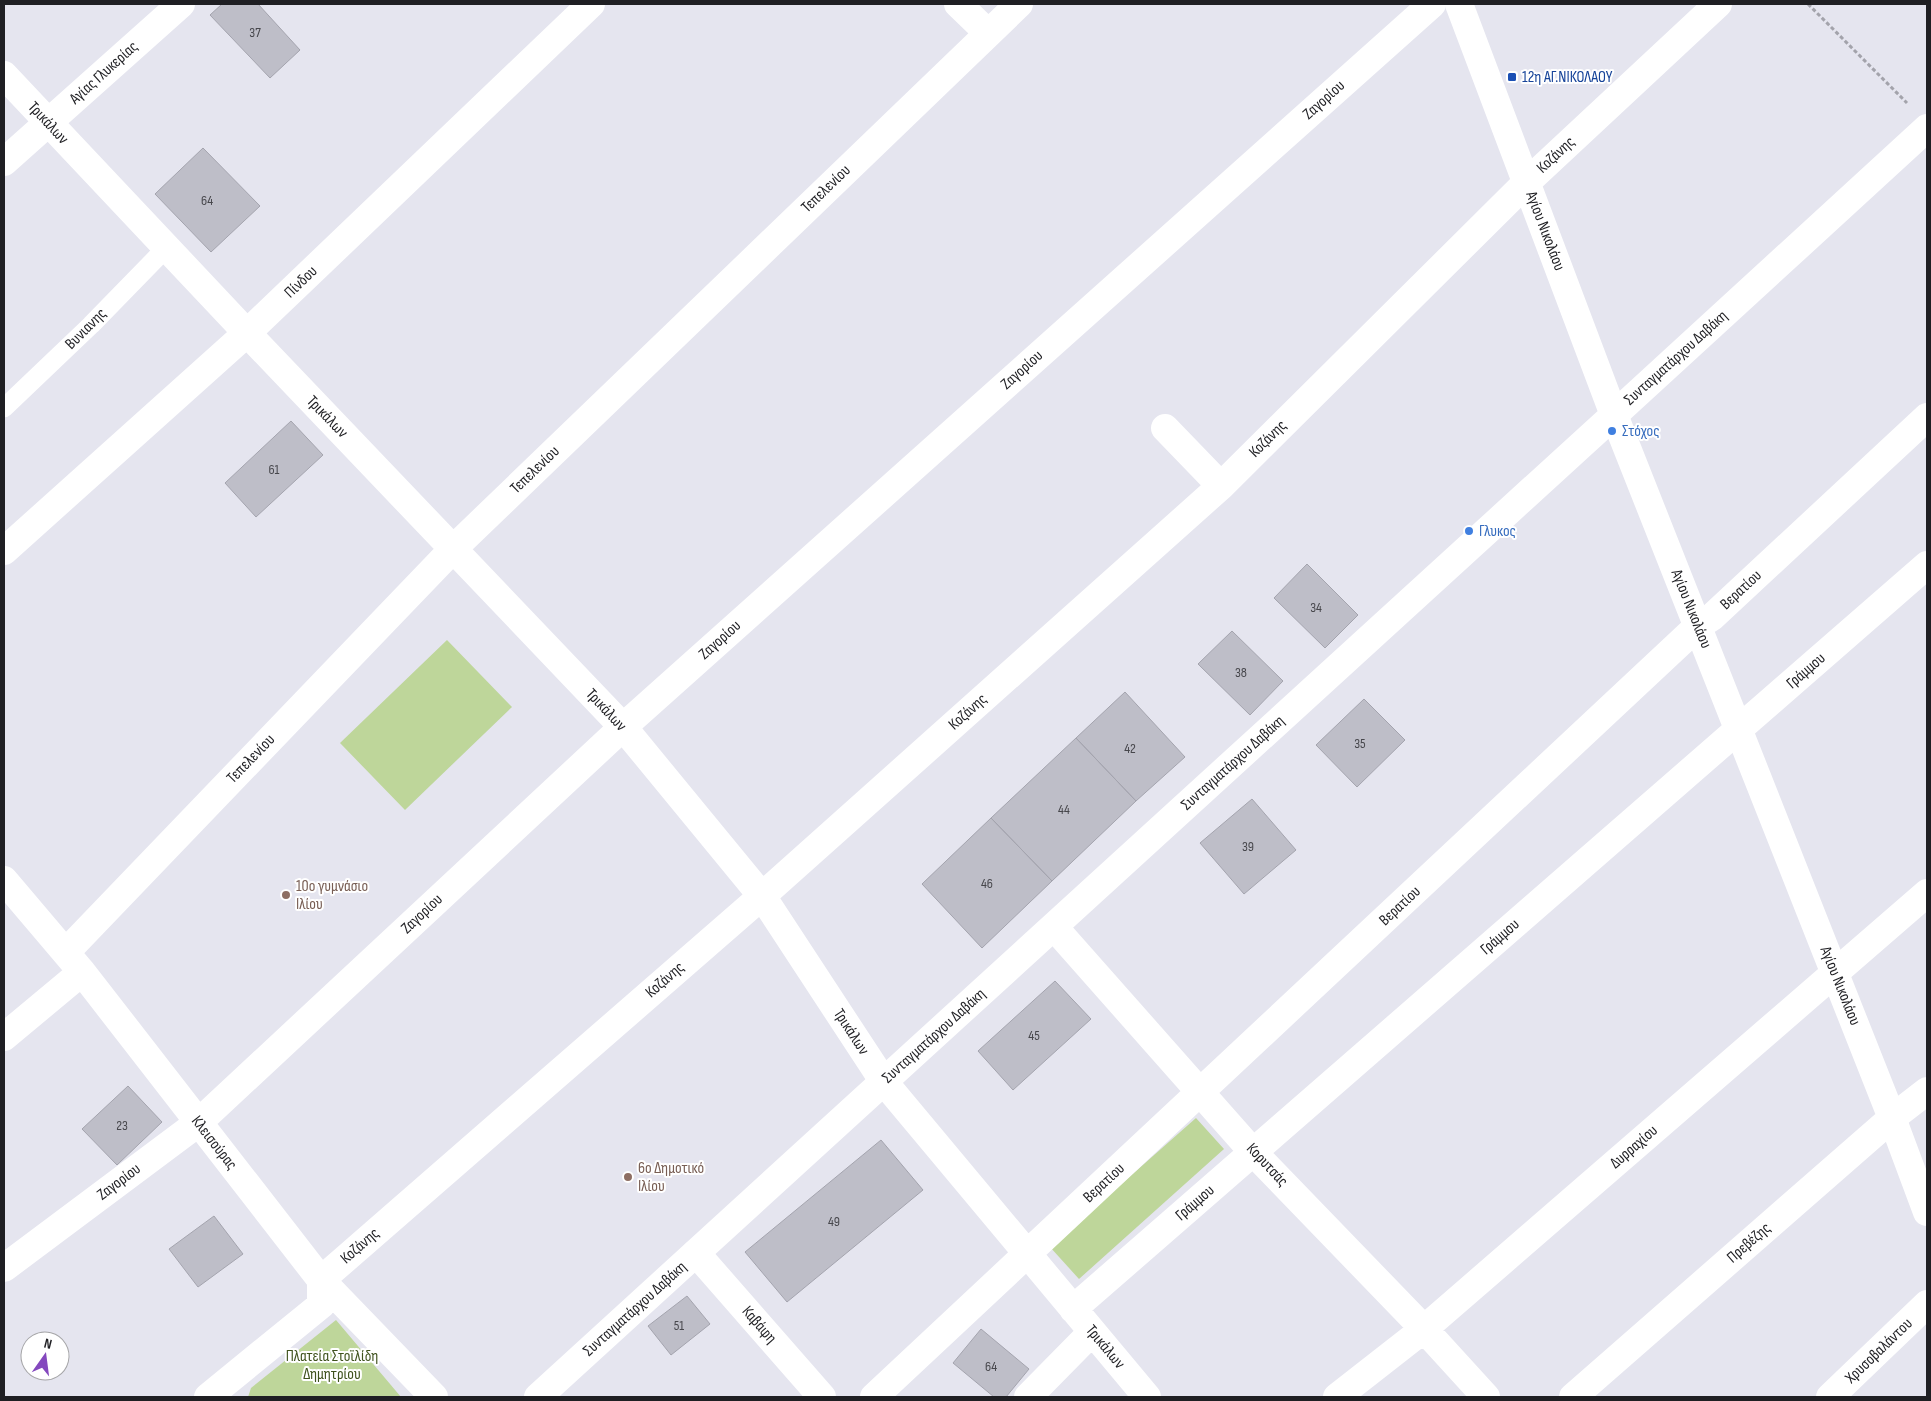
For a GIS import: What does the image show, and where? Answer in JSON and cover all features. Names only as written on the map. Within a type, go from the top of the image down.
[{"type":"street","name":"Αγίας Γλυκερίας","points":[[4,162],[181,4]]},
{"type":"street","name":"Πίνδου","points":[[4,551],[247,333],[591,4]]},
{"type":"street","points":[[958,4],[988,33]]},
{"type":"street","name":"Τεπελενίου","points":[[4,1037],[453,549],[1019,4]]},
{"type":"street","name":"Ζαγορίου","points":[[4,1268],[198,1123],[623,726],[1432,4]]},
{"type":"street","name":"Αγίου Νικολάου","points":[[1459,4],[1614,415],[1892,1118],[1927,1212]]},
{"type":"street","name":"Κοζάνης","points":[[321,1280],[762,896],[1221,486],[1527,182],[1718,4]]},
{"type":"street","name":"Τρικάλων","points":[[4,75],[166,248],[623,726],[762,896],[884,1082],[1146,1397]]},
{"type":"street","name":"Συνταγματάρχου Δαβάκη","points":[[538,1397],[1927,128]]},
{"type":"street","name":"Βερατίου","points":[[874,1397],[1698,626],[1719,610],[1927,417]]},
{"type":"street","points":[[1165,428],[1221,486]]},
{"type":"street","name":"Γράμμου","points":[[1073,1309],[1927,565]]},
{"type":"street","name":"Κλεισούρας","points":[[4,880],[74,962],[321,1280],[434,1397]]},
{"type":"street","name":"Δυρραχίου","points":[[1337,1397],[1424,1330],[1834,972],[1927,894]]},
{"type":"street","name":"Κορυτσάς","points":[[1054,927],[1254,1152],[1486,1397]]},
{"type":"street","name":"Πρεβέζης","points":[[1573,1397],[1892,1118],[1927,1091]]},
{"type":"street","name":"Καβάφη","points":[[696,1253],[822,1397]]},
{"type":"street","points":[[208,1397],[321,1305],[321,1280]]},
{"type":"street","name":"Χρυσοβαλάντου","points":[[1830,1397],[1927,1304]]},
{"type":"street","points":[[1028,1397],[1092,1332]]},
{"type":"lane","name":"Βυνιανης","points":[[4,408],[91,325],[166,248]]},
{"type":"path","points":[[1808,4],[1909,105]]},
{"type":"green space","points":[[447,640],[512,707],[405,810],[340,743]]},
{"type":"green space","points":[[1196,1118],[1224,1149],[1079,1279],[1050,1247]]},
{"type":"green space","name":"Πλατεία Στοϊλίδη Δημητρίου","points":[[336,1320],[401,1397],[248,1397],[251,1388]]},
{"type":"building","points":[[222,4],[258,4],[300,50],[270,78],[210,15]]},
{"type":"building","points":[[203,148],[260,206],[211,252],[155,194]]},
{"type":"building","points":[[291,421],[323,455],[256,517],[225,483]]},
{"type":"building","points":[[1307,564],[1358,615],[1325,648],[1274,598]]},
{"type":"building","points":[[1232,631],[1283,681],[1250,715],[1198,664]]},
{"type":"building","points":[[1125,692],[1185,757],[1136,801],[1076,738]]},
{"type":"building","points":[[1364,699],[1405,740],[1357,787],[1316,745]]},
{"type":"building","points":[[1076,738],[1136,801],[1052,881],[991,818]]},
{"type":"building","points":[[1252,799],[1296,850],[1244,894],[1200,843]]},
{"type":"building","points":[[991,818],[1052,881],[982,948],[922,884]]},
{"type":"building","points":[[1055,981],[1091,1019],[1013,1090],[978,1051]]},
{"type":"building","points":[[128,1086],[162,1122],[117,1165],[82,1129]]},
{"type":"building","points":[[881,1140],[923,1190],[787,1302],[745,1252]]},
{"type":"building","points":[[214,1216],[243,1254],[198,1287],[169,1249]]},
{"type":"building","points":[[687,1296],[710,1324],[671,1355],[648,1326]]},
{"type":"building","points":[[981,1329],[1029,1369],[1006,1397],[994,1397],[953,1363]]},
{"type":"place","name":"12η ΑΓ.ΝΙΚΟΛΑΟΥ","points":[[1512,77]]},
{"type":"place","name":"Στόχος","points":[[1612,431]]},
{"type":"place","name":"Γλυκος","points":[[1469,531]]},
{"type":"place","name":"10ο γυμνάσιο Ιλίου","points":[[286,895]]},
{"type":"place","name":"6ο Δημοτικό Ιλίου","points":[[628,1177]]}]
